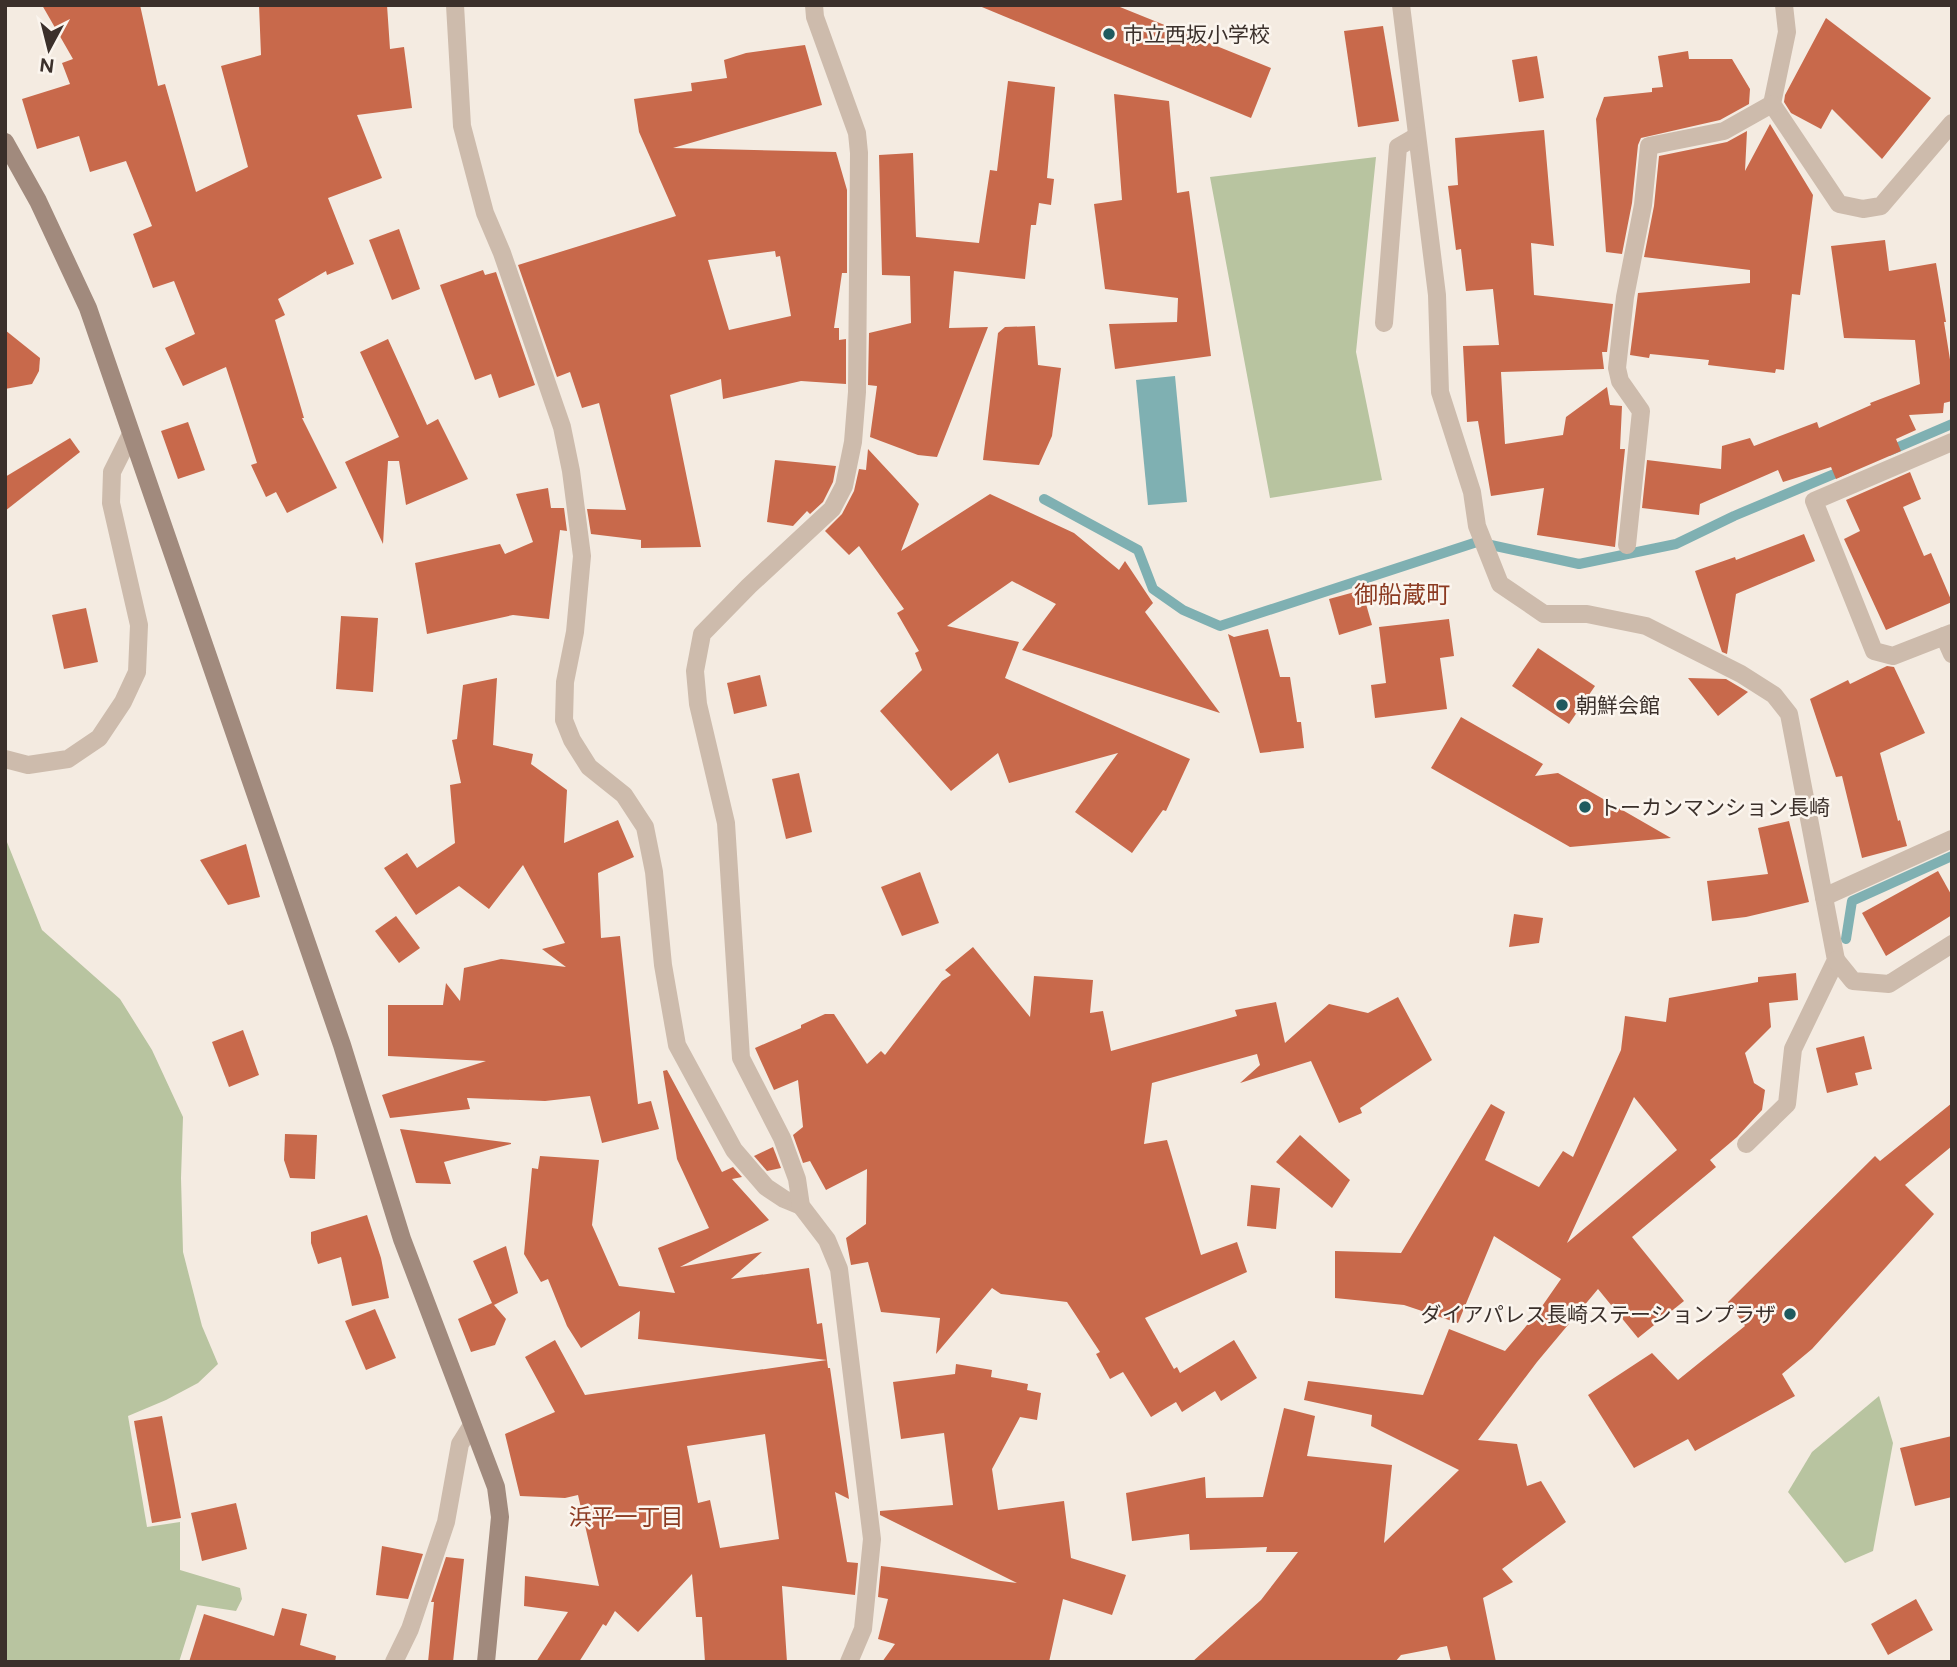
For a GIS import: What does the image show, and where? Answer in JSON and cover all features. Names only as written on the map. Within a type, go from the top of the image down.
[{"type":"street","points":[[455,5],[462,126],[485,213],[502,253],[562,427],[571,471],[582,556],[575,632],[565,682],[564,720],[572,740],[589,767],[624,795],[645,827],[654,872],[663,965],[677,1045],[734,1150],[766,1187],[801,1206]]},
{"type":"street","points":[[814,5],[815,17],[857,133],[859,153],[857,392],[853,442],[844,486],[832,509],[748,586],[702,634],[695,671],[698,704],[726,823],[741,1058],[782,1138],[797,1179],[801,1206],[827,1240],[839,1269],[872,1539],[863,1629],[849,1662]]},
{"type":"street","points":[[1401,5],[1437,295],[1440,392],[1472,492],[1477,526],[1500,584],[1544,614],[1587,614],[1646,626],[1741,674],[1773,695],[1789,714],[1836,960],[1853,981],[1889,984],[1952,944]]},
{"type":"street","points":[[1784,5],[1787,32],[1772,104],[1839,204],[1863,209],[1881,206],[1952,123]]},
{"type":"street","points":[[1627,545],[1640,411],[1620,381],[1617,368],[1625,297],[1643,205],[1649,146],[1724,131],[1772,104]]},
{"type":"street","points":[[1384,323],[1398,147],[1417,136]]},
{"type":"street","points":[[5,142],[38,201],[88,308],[338,1034],[402,1239],[496,1487],[500,1517],[486,1662]]},
{"type":"street","points":[[5,759],[28,765],[68,759],[99,737],[123,702],[136,672],[139,625],[111,503],[112,472],[131,434]]},
{"type":"street","points":[[1952,442],[1814,501],[1874,651],[1893,656],[1948,634],[1952,654]]},
{"type":"street","points":[[1824,897],[1952,839]]},
{"type":"street","points":[[1746,1144],[1787,1104],[1793,1049],[1836,960]]},
{"type":"street","points":[[394,1662],[410,1629],[446,1522],[460,1444],[472,1424]]},
{"type":"green space","points":[[1376,157],[1356,352],[1382,480],[1270,498],[1210,177]]},
{"type":"green space","points":[[5,837],[42,930],[120,999],[152,1050],[183,1117],[183,1252],[202,1326],[218,1364],[198,1383],[128,1416],[147,1527],[180,1522],[180,1570],[240,1588],[242,1599],[236,1611],[197,1605],[179,1662],[5,1662]]},
{"type":"green space","points":[[1879,1396],[1893,1443],[1873,1551],[1845,1563],[1788,1492],[1812,1452]]},
{"type":"water","points":[[1175,376],[1187,502],[1148,505],[1136,380]]},
{"type":"building","points":[[42,5],[140,5],[158,86],[165,84],[196,192],[248,167],[221,66],[261,55],[259,5],[387,5],[390,49],[404,47],[412,108],[357,115],[382,178],[328,198],[354,264],[327,275],[326,271],[278,299],[285,315],[275,320],[302,418],[337,488],[287,513],[276,492],[266,497],[251,465],[257,463],[226,367],[183,386],[165,348],[195,334],[174,281],[153,288],[133,234],[152,226],[126,161],[90,172],[79,136],[37,149],[22,99],[70,84],[62,63],[73,59]]},
{"type":"building","points":[[977,5],[1115,5],[1271,68],[1251,118]]},
{"type":"building","points":[[1826,18],[1931,98],[1882,159],[1832,109],[1821,129],[1791,113],[1784,102],[1785,95]]},
{"type":"building","points":[[1383,26],[1399,121],[1358,127],[1344,31]]},
{"type":"building","points":[[805,45],[822,105],[673,148],[836,152],[847,190],[847,273],[842,273],[834,328],[839,328],[839,340],[846,339],[846,384],[801,381],[723,399],[721,379],[670,395],[701,547],[641,548],[641,540],[591,534],[587,509],[626,510],[599,403],[582,408],[570,372],[557,377],[518,265],[676,216],[639,132],[634,99],[692,91],[691,83],[727,78],[724,60],[746,53]],"holes":[[[775,251],[776,257],[780,256],[791,316],[729,330],[708,260]]]},
{"type":"building","points":[[1688,51],[1689,59],[1732,59],[1750,89],[1749,104],[1720,120],[1641,138],[1622,254],[1606,252],[1596,119],[1604,97],[1652,92],[1652,88],[1663,87],[1658,56]]},
{"type":"building","points":[[1537,56],[1544,98],[1519,102],[1512,60]]},
{"type":"building","points":[[1008,81],[1055,87],[1047,178],[1054,179],[1051,205],[1039,203],[1036,225],[1031,225],[1025,279],[954,271],[949,328],[988,327],[937,457],[918,455],[870,437],[877,386],[868,385],[869,333],[911,323],[910,276],[882,275],[879,155],[913,153],[916,237],[979,243],[990,170],[997,171]]},
{"type":"building","points":[[1114,94],[1169,101],[1177,193],[1189,191],[1211,356],[1115,369],[1109,324],[1177,322],[1178,298],[1105,289],[1094,204],[1122,200]]},
{"type":"building","points":[[1770,124],[1813,195],[1800,295],[1792,294],[1784,370],[1776,369],[1775,373],[1708,365],[1709,360],[1650,354],[1649,358],[1630,355],[1638,293],[1750,283],[1750,270],[1644,257],[1654,206],[1659,156],[1727,142],[1747,131],[1745,171]]},
{"type":"building","points":[[1544,130],[1554,246],[1531,243],[1534,295],[1613,304],[1607,352],[1602,352],[1604,369],[1501,372],[1505,444],[1563,435],[1566,417],[1607,387],[1610,405],[1622,406],[1620,449],[1625,449],[1615,547],[1537,535],[1544,488],[1491,496],[1478,421],[1467,422],[1463,346],[1499,345],[1493,289],[1466,291],[1461,249],[1456,250],[1448,186],[1458,185],[1455,138]]},
{"type":"building","points":[[399,229],[420,289],[392,300],[369,240]]},
{"type":"building","points":[[1885,240],[1889,271],[1936,263],[1952,372],[1952,401],[1944,403],[1943,413],[1909,415],[1916,430],[1896,439],[1901,451],[1836,479],[1831,467],[1783,482],[1778,470],[1700,504],[1699,515],[1642,508],[1647,460],[1721,469],[1722,446],[1750,438],[1754,446],[1817,422],[1819,428],[1871,405],[1870,403],[1920,384],[1915,340],[1844,338],[1831,246]]},
{"type":"building","points":[[483,270],[485,275],[496,272],[535,385],[499,398],[491,374],[475,380],[440,285]]},
{"type":"building","points":[[1035,326],[1038,365],[1061,368],[1052,436],[1039,465],[983,460],[998,333],[1005,327]]},
{"type":"building","points":[[5,330],[40,358],[39,371],[32,384],[5,389]]},
{"type":"building","points":[[388,339],[427,425],[438,419],[468,479],[406,505],[399,461],[388,461],[383,544],[345,462],[399,437],[360,352]]},
{"type":"building","points":[[188,422],[205,470],[178,479],[161,431]]},
{"type":"building","points":[[70,438],[80,452],[5,511],[5,477]]},
{"type":"building","points":[[868,449],[919,504],[901,551],[990,494],[1074,533],[1119,570],[1125,561],[1153,603],[1145,612],[1220,713],[1022,650],[1056,604],[1012,581],[947,626],[1019,642],[1005,678],[1190,759],[1166,811],[1163,810],[1132,853],[1075,812],[1118,753],[1009,783],[998,753],[951,791],[880,711],[922,670],[915,653],[919,651],[897,613],[904,609],[859,546],[849,555],[825,531],[842,514],[854,491],[859,469],[866,470]]},
{"type":"building","points":[[775,460],[836,466],[833,482],[823,502],[810,514],[807,511],[793,526],[767,522]]},
{"type":"building","points":[[1910,472],[1921,499],[1903,507],[1924,556],[1931,553],[1952,602],[1886,630],[1844,539],[1860,531],[1846,500]]},
{"type":"building","points":[[548,488],[551,508],[564,508],[567,531],[560,530],[549,619],[513,615],[427,634],[415,563],[500,544],[505,554],[533,542],[516,494]]},
{"type":"building","points":[[1804,534],[1815,561],[1736,594],[1727,654],[1722,652],[1695,571],[1735,557],[1736,560]]},
{"type":"building","points":[[1362,590],[1372,625],[1339,635],[1329,599]]},
{"type":"building","points":[[86,608],[98,662],[64,669],[52,615]]},
{"type":"building","points":[[341,616],[378,618],[373,692],[336,689]]},
{"type":"building","points":[[1449,619],[1454,656],[1440,658],[1447,709],[1375,718],[1371,685],[1386,683],[1379,627]]},
{"type":"building","points":[[1268,629],[1280,677],[1290,677],[1304,748],[1260,753],[1228,634],[1234,637]]},
{"type":"building","name":"朝鮮会館","points":[[1538,648],[1595,686],[1569,724],[1512,686]]},
{"type":"building","points":[[1887,666],[1894,667],[1925,733],[1880,753],[1907,846],[1862,858],[1842,776],[1836,777],[1810,699],[1848,680],[1850,684]]},
{"type":"building","points":[[760,675],[767,706],[734,714],[727,683]]},
{"type":"building","points":[[497,678],[493,745],[533,754],[531,764],[567,790],[564,843],[618,820],[634,857],[598,873],[601,938],[620,936],[638,1104],[651,1101],[659,1129],[602,1143],[590,1096],[545,1101],[467,1098],[470,1109],[390,1118],[382,1095],[486,1061],[388,1056],[388,1005],[443,1005],[446,983],[460,1001],[464,968],[501,959],[566,967],[542,949],[565,943],[523,865],[489,909],[459,886],[416,915],[384,868],[407,853],[417,868],[455,843],[450,785],[461,783],[452,740],[457,739],[463,685]]},
{"type":"building","points":[[1688,678],[1726,679],[1748,692],[1718,716]]},
{"type":"building","name":"トーカンマンション長崎","points":[[1461,717],[1543,764],[1535,776],[1558,773],[1671,838],[1570,847],[1431,768]]},
{"type":"building","points":[[799,773],[812,832],[786,839],[772,779]]},
{"type":"building","points":[[1789,821],[1809,902],[1746,917],[1712,921],[1707,881],[1768,874],[1758,828]]},
{"type":"building","points":[[246,844],[260,897],[228,905],[200,860]]},
{"type":"building","points":[[1938,871],[1952,896],[1952,915],[1886,956],[1862,913]]},
{"type":"building","points":[[920,872],[939,923],[902,936],[881,887]]},
{"type":"building","points":[[1514,914],[1543,918],[1539,943],[1509,947]]},
{"type":"building","points":[[396,916],[420,948],[399,963],[375,931]]},
{"type":"building","points":[[973,947],[1030,1017],[1034,976],[1093,980],[1090,1013],[1103,1011],[1111,1051],[1237,1016],[1235,1010],[1276,1002],[1285,1043],[1329,1004],[1368,1013],[1398,997],[1432,1060],[1360,1108],[1362,1113],[1339,1123],[1311,1061],[1240,1083],[1260,1065],[1257,1054],[1152,1083],[1144,1144],[1167,1140],[1201,1255],[1237,1242],[1247,1272],[1145,1318],[1174,1369],[1177,1367],[1180,1373],[1234,1340],[1257,1378],[1221,1401],[1215,1391],[1182,1412],[1176,1402],[1151,1417],[1123,1372],[1110,1379],[1096,1354],[1100,1352],[1067,1302],[1001,1294],[992,1288],[936,1354],[940,1318],[881,1312],[868,1262],[851,1265],[846,1238],[866,1224],[867,1169],[826,1190],[810,1161],[803,1163],[793,1135],[803,1127],[798,1080],[774,1090],[755,1048],[801,1028],[801,1025],[825,1014],[834,1014],[867,1064],[881,1051],[885,1055],[942,981],[951,975],[945,970]]},
{"type":"building","points":[[1796,973],[1798,1000],[1769,1003],[1771,1027],[1745,1053],[1754,1083],[1765,1090],[1762,1110],[1737,1137],[1710,1160],[1716,1167],[1632,1237],[1684,1301],[1638,1338],[1598,1289],[1537,1362],[1478,1440],[1517,1444],[1527,1486],[1541,1481],[1566,1522],[1502,1569],[1513,1582],[1483,1598],[1496,1662],[1451,1662],[1447,1646],[1401,1655],[1395,1662],[1192,1662],[1261,1600],[1298,1552],[1266,1552],[1267,1547],[1190,1550],[1189,1534],[1132,1541],[1126,1493],[1205,1477],[1206,1498],[1263,1497],[1284,1408],[1315,1416],[1307,1456],[1392,1465],[1384,1543],[1459,1470],[1371,1426],[1372,1415],[1304,1400],[1308,1381],[1423,1395],[1449,1329],[1505,1351],[1538,1312],[1561,1279],[1494,1236],[1458,1323],[1404,1305],[1335,1298],[1335,1251],[1401,1253],[1491,1104],[1505,1112],[1485,1160],[1539,1187],[1563,1151],[1573,1157],[1621,1050],[1625,1016],[1666,1022],[1669,998],[1758,982],[1758,977]],"holes":[[[1634,1097],[1677,1150],[1567,1243]]]},
{"type":"building","points":[[243,1030],[259,1075],[229,1087],[212,1042]]},
{"type":"building","points":[[1864,1036],[1872,1069],[1855,1073],[1858,1085],[1827,1093],[1816,1048]]},
{"type":"building","points":[[667,1070],[722,1172],[733,1167],[742,1177],[732,1179],[769,1220],[680,1267],[762,1252],[731,1279],[809,1268],[817,1324],[822,1323],[827,1360],[638,1339],[640,1311],[581,1348],[567,1326],[548,1279],[541,1282],[524,1254],[532,1168],[538,1169],[540,1156],[599,1160],[592,1225],[619,1286],[675,1293],[658,1248],[709,1228],[677,1159],[663,1071]]},
{"type":"building","name":"ダイアパレス長崎ステーションプラザ","points":[[1952,1103],[1952,1146],[1905,1185],[1934,1214],[1812,1349],[1782,1374],[1795,1396],[1695,1451],[1688,1439],[1634,1468],[1588,1395],[1652,1353],[1678,1380],[1745,1326],[1728,1302],[1875,1156],[1880,1161]]},
{"type":"building","points":[[400,1129],[511,1144],[444,1162],[451,1184],[416,1183]]},
{"type":"building","points":[[285,1134],[317,1135],[315,1179],[290,1178],[284,1160]]},
{"type":"building","points":[[1300,1135],[1350,1180],[1332,1208],[1276,1162]]},
{"type":"building","points":[[773,1147],[781,1168],[767,1171],[754,1156]]},
{"type":"building","points":[[1251,1185],[1280,1188],[1276,1229],[1247,1226]]},
{"type":"building","points":[[367,1215],[381,1258],[389,1298],[352,1306],[341,1257],[318,1264],[311,1243],[311,1232]]},
{"type":"building","points":[[506,1246],[518,1293],[494,1305],[506,1319],[495,1345],[471,1352],[458,1319],[492,1303],[473,1261]]},
{"type":"building","points":[[375,1309],[396,1358],[366,1370],[345,1321]]},
{"type":"building","points":[[555,1340],[585,1395],[827,1360],[849,1499],[835,1492],[847,1562],[858,1563],[855,1595],[782,1586],[787,1662],[705,1662],[702,1617],[696,1617],[692,1574],[638,1632],[615,1611],[606,1626],[603,1624],[579,1662],[536,1662],[568,1612],[524,1606],[525,1576],[599,1586],[578,1495],[565,1498],[520,1496],[505,1434],[555,1412],[525,1357]],"holes":[[[765,1434],[779,1539],[720,1548],[710,1500],[698,1503],[687,1446]]]},
{"type":"building","points":[[956,1364],[992,1370],[991,1377],[1028,1384],[1027,1390],[1041,1393],[1037,1420],[1020,1417],[992,1469],[998,1510],[1064,1501],[1071,1558],[1126,1575],[1112,1615],[1063,1599],[1049,1662],[882,1662],[895,1644],[878,1639],[888,1599],[878,1597],[881,1566],[1017,1583],[880,1515],[880,1511],[953,1505],[944,1433],[901,1439],[893,1382],[955,1374]]},
{"type":"building","points":[[162,1416],[181,1518],[152,1523],[134,1421]]},
{"type":"building","points":[[1952,1436],[1952,1497],[1915,1506],[1900,1448]]},
{"type":"building","points":[[236,1503],[247,1549],[202,1561],[191,1513]]},
{"type":"building","points":[[382,1546],[423,1554],[408,1599],[376,1595]]},
{"type":"building","points":[[446,1557],[464,1559],[453,1662],[428,1662],[434,1602],[431,1602]]},
{"type":"building","points":[[1916,1599],[1933,1630],[1888,1655],[1871,1624]]},
{"type":"building","points":[[282,1608],[307,1614],[300,1645],[336,1656],[335,1662],[189,1662],[204,1614],[274,1636]]},
{"type":"waterway","points":[[1889,451],[1952,424]]},
{"type":"waterway","points":[[1044,499],[1138,550],[1153,589],[1183,610],[1220,626],[1477,542],[1579,564],[1676,544],[1734,516],[1846,469]]},
{"type":"waterway","points":[[1846,939],[1852,901],[1952,856]]},
{"type":"place","name":"市立西坂小学校","points":[[1109,34]]},
{"type":"place","name":"朝鮮会館","points":[[1562,705]]},
{"type":"place","name":"トーカンマンション長崎","points":[[1585,807]]},
{"type":"place","name":"ダイアパレス長崎ステーションプラザ","points":[[1790,1314]]},
{"type":"district","name":"御船蔵町","points":[[1402,594]]},
{"type":"district","name":"浜平一丁目","points":[[626,1517]]}]
